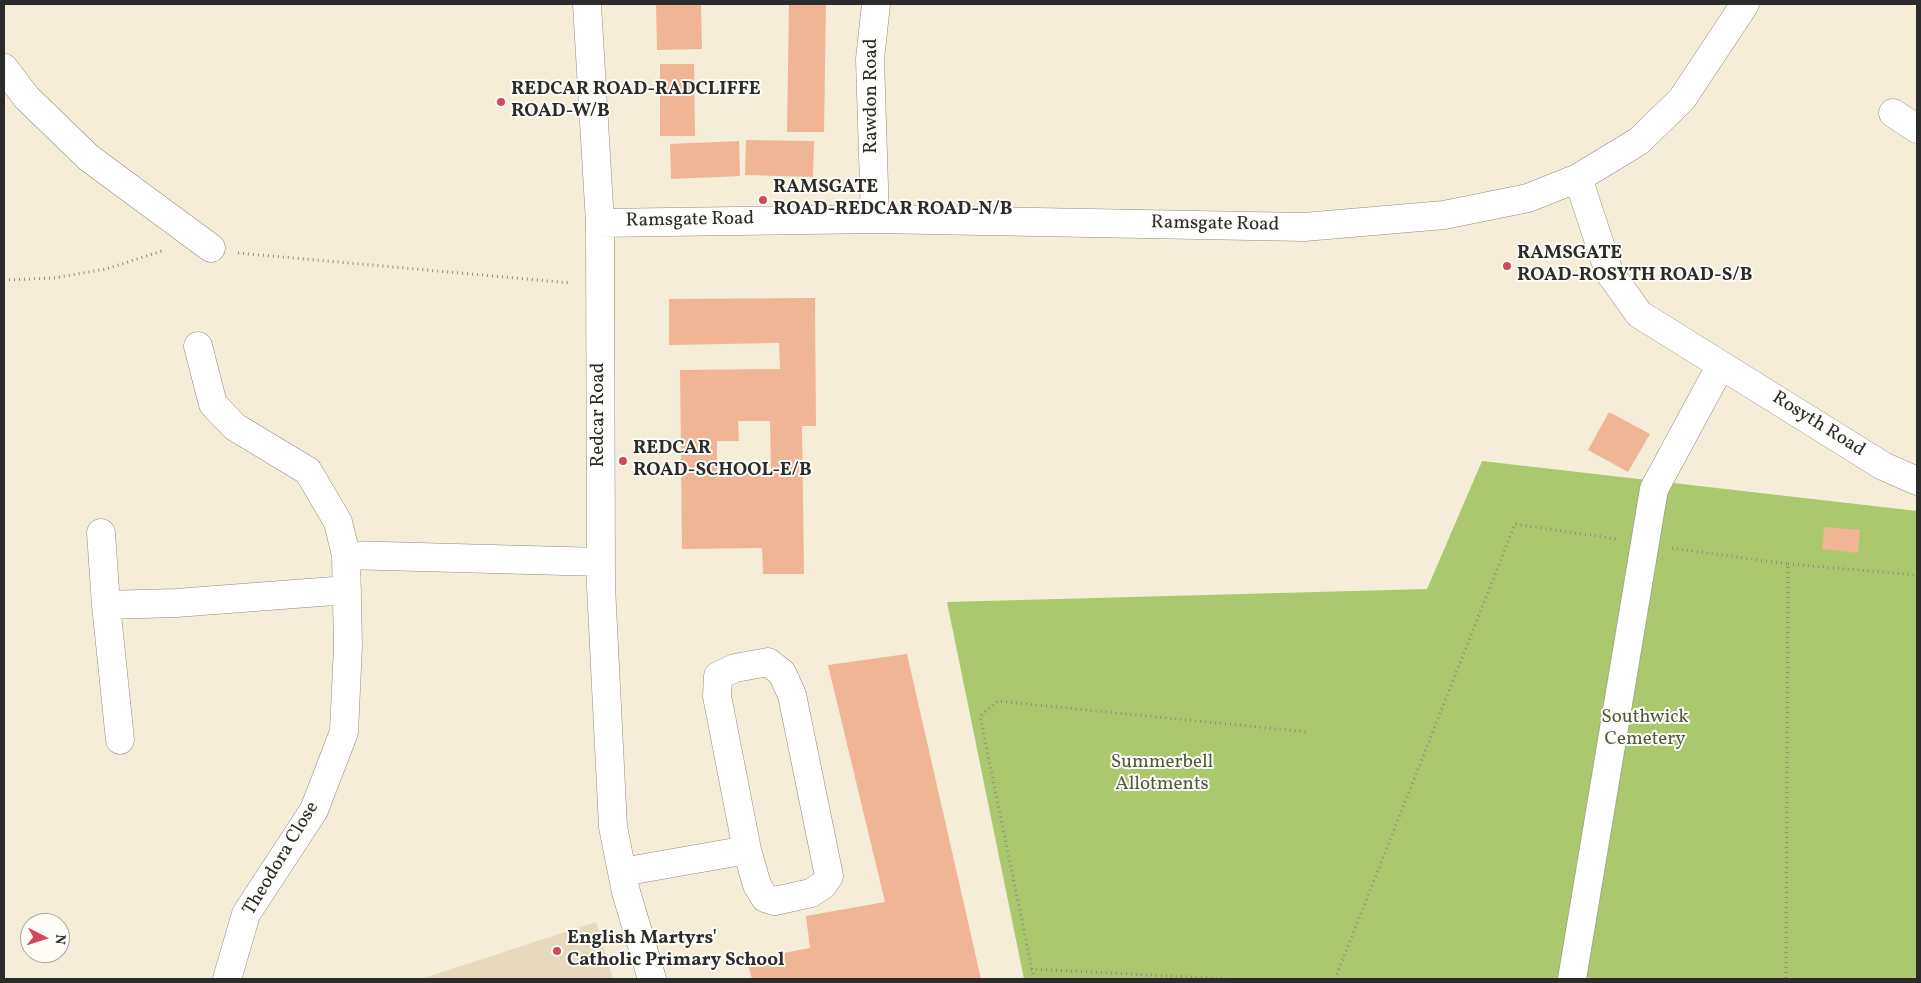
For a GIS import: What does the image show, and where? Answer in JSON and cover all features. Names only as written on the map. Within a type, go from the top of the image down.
[{"type":"street","name":"Redcar Road","points":[[587,4],[600,223],[601,562],[613,827],[626,892],[652,979]]},
{"type":"street","name":"Rawdon Road","points":[[875,219],[870,59],[876,4]]},
{"type":"street","name":"Ramsgate Road","points":[[600,223],[875,219],[1304,227],[1444,215],[1528,198],[1578,178],[1639,141],[1682,99],[1745,4]]},
{"type":"street","points":[[4,68],[27,98],[89,158],[203,242]]},
{"type":"street","points":[[1893,113],[1917,129]]},
{"type":"street","name":"Rosyth Road","points":[[1578,178],[1609,272],[1639,314],[1884,466],[1917,481]]},
{"type":"street","name":"Theodora Close","points":[[198,346],[213,404],[235,427],[308,471],[338,522],[346,556],[348,646],[344,732],[314,810],[246,914],[227,979]]},
{"type":"street","points":[[1572,979],[1654,489],[1721,365]]},
{"type":"street","points":[[101,533],[106,605],[120,740]]},
{"type":"street","points":[[346,556],[601,562]]},
{"type":"street","points":[[106,605],[176,603],[346,590]]},
{"type":"street","points":[[768,662],[782,673],[792,695],[829,876],[823,886],[811,893],[775,901],[765,898],[757,885],[747,850],[717,696],[718,676],[735,668],[768,662]]},
{"type":"street","points":[[622,872],[747,850]]},
{"type":"path","points":[[4,280],[54,278],[106,269],[203,242],[244,254],[600,286]]},
{"type":"path","points":[[1335,979],[1515,524],[1788,564],[1917,575]]},
{"type":"path","points":[[1786,979],[1788,564]]},
{"type":"path","points":[[1034,979],[980,716],[998,701],[1306,732]]},
{"type":"path","points":[[1032,969],[1228,979]]},
{"type":"shaded area","name":"English Martyrs' Catholic Primary School","points":[[596,922],[613,979],[421,979]]},
{"type":"green space","name":"Southwick Cemetery","points":[[1482,461],[1917,511],[1917,979],[1024,979],[947,602],[1427,589]]},
{"type":"building","points":[[656,4],[701,4],[702,49],[657,50]]},
{"type":"building","points":[[789,4],[826,4],[824,132],[787,132]]},
{"type":"building","points":[[660,64],[694,64],[695,136],[660,136]]},
{"type":"building","points":[[746,140],[814,141],[813,177],[745,175]]},
{"type":"building","points":[[739,141],[740,176],[671,179],[670,144]]},
{"type":"building","points":[[815,298],[816,426],[802,426],[804,574],[763,574],[762,548],[682,549],[680,370],[780,369],[779,343],[669,345],[669,299]],"holes":[[[738,421],[770,421],[771,473],[717,473],[717,441],[739,441]]]},
{"type":"building","points":[[1609,412],[1650,434],[1628,472],[1588,450]]},
{"type":"building","points":[[1824,527],[1860,530],[1858,553],[1822,549]]},
{"type":"building","points":[[907,654],[981,979],[752,979],[747,960],[810,948],[806,916],[885,902],[828,665]]},
{"type":"place","name":"REDCAR ROAD-RADCLIFFE ROAD-W/B","points":[[501,102]]},
{"type":"place","name":"RAMSGATE ROAD-REDCAR ROAD-N/B","points":[[763,200]]},
{"type":"place","name":"RAMSGATE ROAD-ROSYTH ROAD-S/B","points":[[1507,266]]},
{"type":"place","name":"REDCAR ROAD-SCHOOL-E/B","points":[[623,461]]},
{"type":"place","name":"English Martyrs' Catholic Primary School","points":[[557,951]]},
{"type":"park label","name":"Summerbell Allotments","points":[[1162,775]]}]
